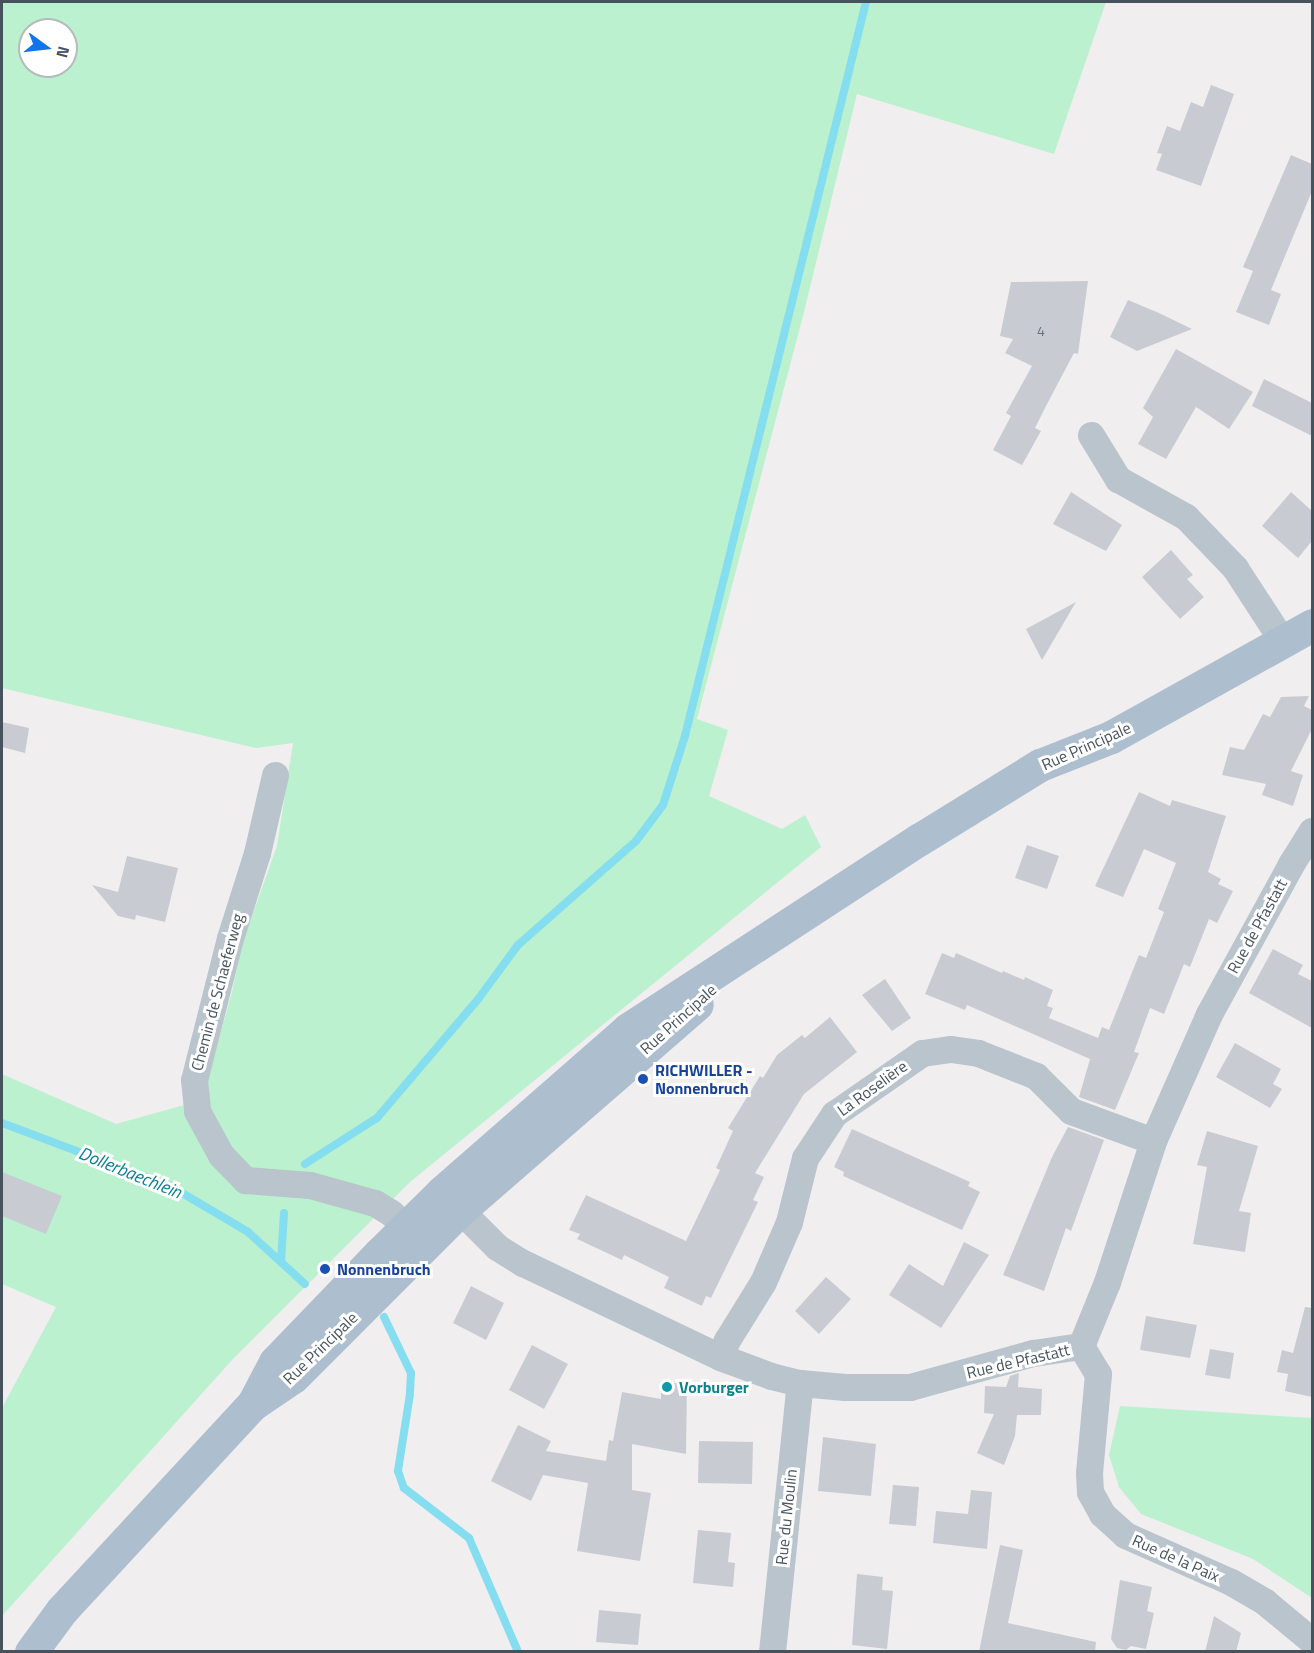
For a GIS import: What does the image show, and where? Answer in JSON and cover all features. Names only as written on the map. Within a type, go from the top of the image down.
[{"type":"main road","name":"Rue Principale","points":[[31,1652],[62,1610],[253,1404],[275,1362],[416,1235],[450,1201],[681,1018],[773,933],[1040,765],[1112,737],[1312,625]]},
{"type":"street","points":[[1091,435],[1118,479],[1186,517],[1235,568],[1283,642]]},
{"type":"street","name":"Chemin de Schaeferweg","points":[[275,775],[257,853],[230,938],[194,1080],[197,1111],[221,1155],[245,1180],[310,1185],[375,1203],[416,1235]]},
{"type":"street","name":"Rue de Pfastatt","points":[[450,1201],[497,1247],[523,1263],[720,1358],[771,1376],[800,1383],[873,1389],[910,1387],[1033,1353],[1081,1346],[1107,1282],[1153,1141],[1209,1014],[1291,864],[1312,831]]},
{"type":"street","name":"La Roselière","points":[[720,1358],[727,1340],[763,1282],[784,1232],[805,1158],[834,1114],[922,1053],[951,1049],[978,1053],[1036,1076],[1071,1111],[1153,1141]]},
{"type":"street","name":"Rue de la Paix","points":[[1081,1346],[1098,1374],[1089,1473],[1090,1492],[1102,1514],[1125,1535],[1231,1582],[1265,1602],[1311,1640]]},
{"type":"street","name":"Rue du Moulin","points":[[772,1652],[800,1383]]},
{"type":"green space","points":[[2,2],[1106,2],[1054,154],[857,94],[804,312],[697,719],[728,730],[709,796],[782,829],[805,815],[821,847],[410,1182],[232,1360],[2,1616],[2,1408],[56,1307],[2,1284],[2,1074],[116,1124],[202,1100],[232,992],[242,944],[277,846],[293,743],[256,748],[2,688]]},
{"type":"green space","points":[[1120,1406],[1312,1418],[1312,1598],[1253,1559],[1141,1514],[1119,1487],[1109,1455]]},
{"type":"building","points":[[1211,85],[1234,94],[1201,186],[1156,170],[1162,154],[1157,153],[1167,126],[1180,131],[1191,102],[1203,107]]},
{"type":"building","points":[[1291,155],[1312,164],[1312,191],[1271,290],[1281,294],[1269,325],[1236,312],[1253,271],[1243,267]]},
{"type":"building","points":[[1088,281],[1078,354],[1074,353],[1046,406],[1035,428],[1041,431],[1022,465],[993,450],[1011,416],[1006,413],[1032,366],[1005,353],[1013,339],[1000,336],[1011,282]]},
{"type":"building","points":[[1128,300],[1192,329],[1137,351],[1110,337]]},
{"type":"building","points":[[1176,349],[1253,392],[1229,429],[1196,407],[1166,459],[1138,444],[1153,417],[1143,408]]},
{"type":"building","points":[[1264,379],[1312,403],[1312,436],[1252,406]]},
{"type":"building","points":[[1071,492],[1122,525],[1106,551],[1053,524]]},
{"type":"building","points":[[1291,492],[1312,511],[1312,541],[1298,558],[1262,526]]},
{"type":"building","points":[[1171,550],[1193,575],[1187,579],[1204,597],[1180,619],[1142,577]]},
{"type":"building","points":[[1076,602],[1042,660],[1026,629]]},
{"type":"building","points":[[1309,696],[1304,706],[1312,710],[1312,729],[1291,771],[1303,775],[1293,806],[1262,795],[1266,784],[1222,775],[1230,747],[1244,750],[1263,714],[1270,717],[1281,697]]},
{"type":"building","points":[[2,722],[29,728],[25,753],[2,747]]},
{"type":"building","points":[[1139,792],[1170,806],[1172,800],[1226,816],[1208,872],[1221,879],[1218,884],[1233,891],[1217,923],[1209,919],[1190,967],[1184,964],[1164,1014],[1150,1008],[1134,1052],[1139,1053],[1115,1110],[1079,1097],[1090,1059],[967,1005],[965,1010],[925,994],[942,953],[954,958],[956,953],[1002,973],[1003,971],[1024,980],[1025,977],[1053,990],[1047,1006],[1053,1008],[1049,1018],[1098,1038],[1102,1027],[1109,1030],[1139,955],[1146,958],[1164,912],[1158,909],[1176,863],[1144,849],[1123,897],[1095,886]]},
{"type":"building","points":[[1027,845],[1059,856],[1047,889],[1015,878]]},
{"type":"building","points":[[127,856],[178,868],[165,922],[136,915],[135,920],[118,916],[92,885],[118,892]]},
{"type":"building","points":[[1273,949],[1303,965],[1298,974],[1312,981],[1312,1028],[1249,993]]},
{"type":"building","points":[[885,979],[911,1018],[892,1031],[862,995]]},
{"type":"building","points":[[830,1017],[857,1052],[804,1094],[755,1173],[764,1177],[753,1200],[758,1202],[711,1298],[706,1296],[702,1306],[664,1288],[669,1277],[624,1255],[622,1260],[577,1239],[580,1234],[569,1230],[586,1195],[686,1241],[720,1170],[716,1168],[733,1131],[728,1128],[760,1076],[763,1078],[777,1055],[802,1035],[805,1038]]},
{"type":"building","points":[[1235,1043],[1281,1069],[1273,1084],[1282,1089],[1270,1108],[1216,1077]]},
{"type":"building","points":[[1068,1127],[1104,1140],[1071,1231],[1066,1228],[1044,1291],[1003,1275],[1052,1157]]},
{"type":"building","points":[[852,1129],[970,1182],[968,1186],[980,1192],[962,1230],[843,1176],[844,1172],[834,1167]]},
{"type":"building","points":[[1207,1131],[1258,1146],[1239,1211],[1251,1213],[1245,1252],[1193,1244],[1207,1167],[1197,1165]]},
{"type":"building","points":[[2,1172],[62,1196],[46,1234],[2,1216]]},
{"type":"building","points":[[964,1242],[989,1255],[941,1328],[889,1295],[909,1264],[943,1286]]},
{"type":"building","points":[[826,1277],[851,1299],[819,1334],[795,1311]]},
{"type":"building","points":[[471,1286],[504,1303],[486,1340],[453,1323]]},
{"type":"building","points":[[1305,1307],[1312,1308],[1312,1397],[1285,1391],[1288,1374],[1277,1372],[1282,1350],[1293,1353]]},
{"type":"building","points":[[1146,1316],[1197,1325],[1190,1358],[1140,1350]]},
{"type":"building","points":[[532,1345],[568,1364],[544,1409],[509,1390]]},
{"type":"building","points":[[1210,1349],[1234,1353],[1230,1379],[1205,1375]]},
{"type":"building","points":[[1019,1373],[1018,1387],[1042,1389],[1041,1415],[1017,1415],[1015,1436],[1004,1465],[977,1453],[994,1414],[984,1413],[985,1386],[1006,1387],[1010,1376]]},
{"type":"building","points":[[661,1383],[687,1383],[686,1454],[632,1444],[632,1490],[651,1493],[640,1561],[577,1551],[588,1483],[543,1475],[531,1501],[491,1481],[518,1425],[551,1441],[546,1451],[606,1461],[609,1440],[613,1441],[622,1392],[661,1399]]},
{"type":"building","points":[[823,1437],[876,1444],[871,1496],[818,1491]]},
{"type":"building","points":[[699,1441],[753,1442],[752,1484],[698,1483]]},
{"type":"building","points":[[893,1485],[919,1487],[916,1526],[889,1524]]},
{"type":"building","points":[[971,1490],[992,1492],[987,1549],[933,1543],[936,1511],[968,1514]]},
{"type":"building","points":[[698,1530],[731,1533],[728,1562],[735,1563],[733,1587],[693,1583]]},
{"type":"building","points":[[1000,1545],[1023,1550],[1008,1623],[1096,1642],[1095,1652],[979,1652]]},
{"type":"building","points":[[857,1574],[883,1577],[882,1590],[893,1591],[887,1649],[852,1645]]},
{"type":"building","points":[[1120,1580],[1152,1587],[1147,1611],[1154,1613],[1146,1649],[1131,1646],[1126,1650],[1117,1648],[1111,1639]]},
{"type":"building","points":[[599,1610],[641,1614],[638,1645],[596,1642]]},
{"type":"building","points":[[1214,1616],[1241,1633],[1236,1652],[1205,1652]]},
{"type":"waterway","points":[[305,1164],[377,1118],[479,998],[518,945],[636,841],[663,805],[685,736],[866,2]]},
{"type":"waterway","name":"Dollerbaechlein","points":[[2,1123],[172,1187],[248,1232],[305,1284]]},
{"type":"waterway","points":[[281,1262],[284,1213]]},
{"type":"waterway","name":"Dollerbaechlein","points":[[384,1317],[411,1373],[398,1471],[404,1488],[469,1538],[518,1652]]},
{"type":"place","name":"RICHWILLER - Nonnenbruch","points":[[643,1079]]},
{"type":"place","name":"Nonnenbruch","points":[[325,1269]]},
{"type":"place","name":"Vorburger","points":[[667,1387]]}]
